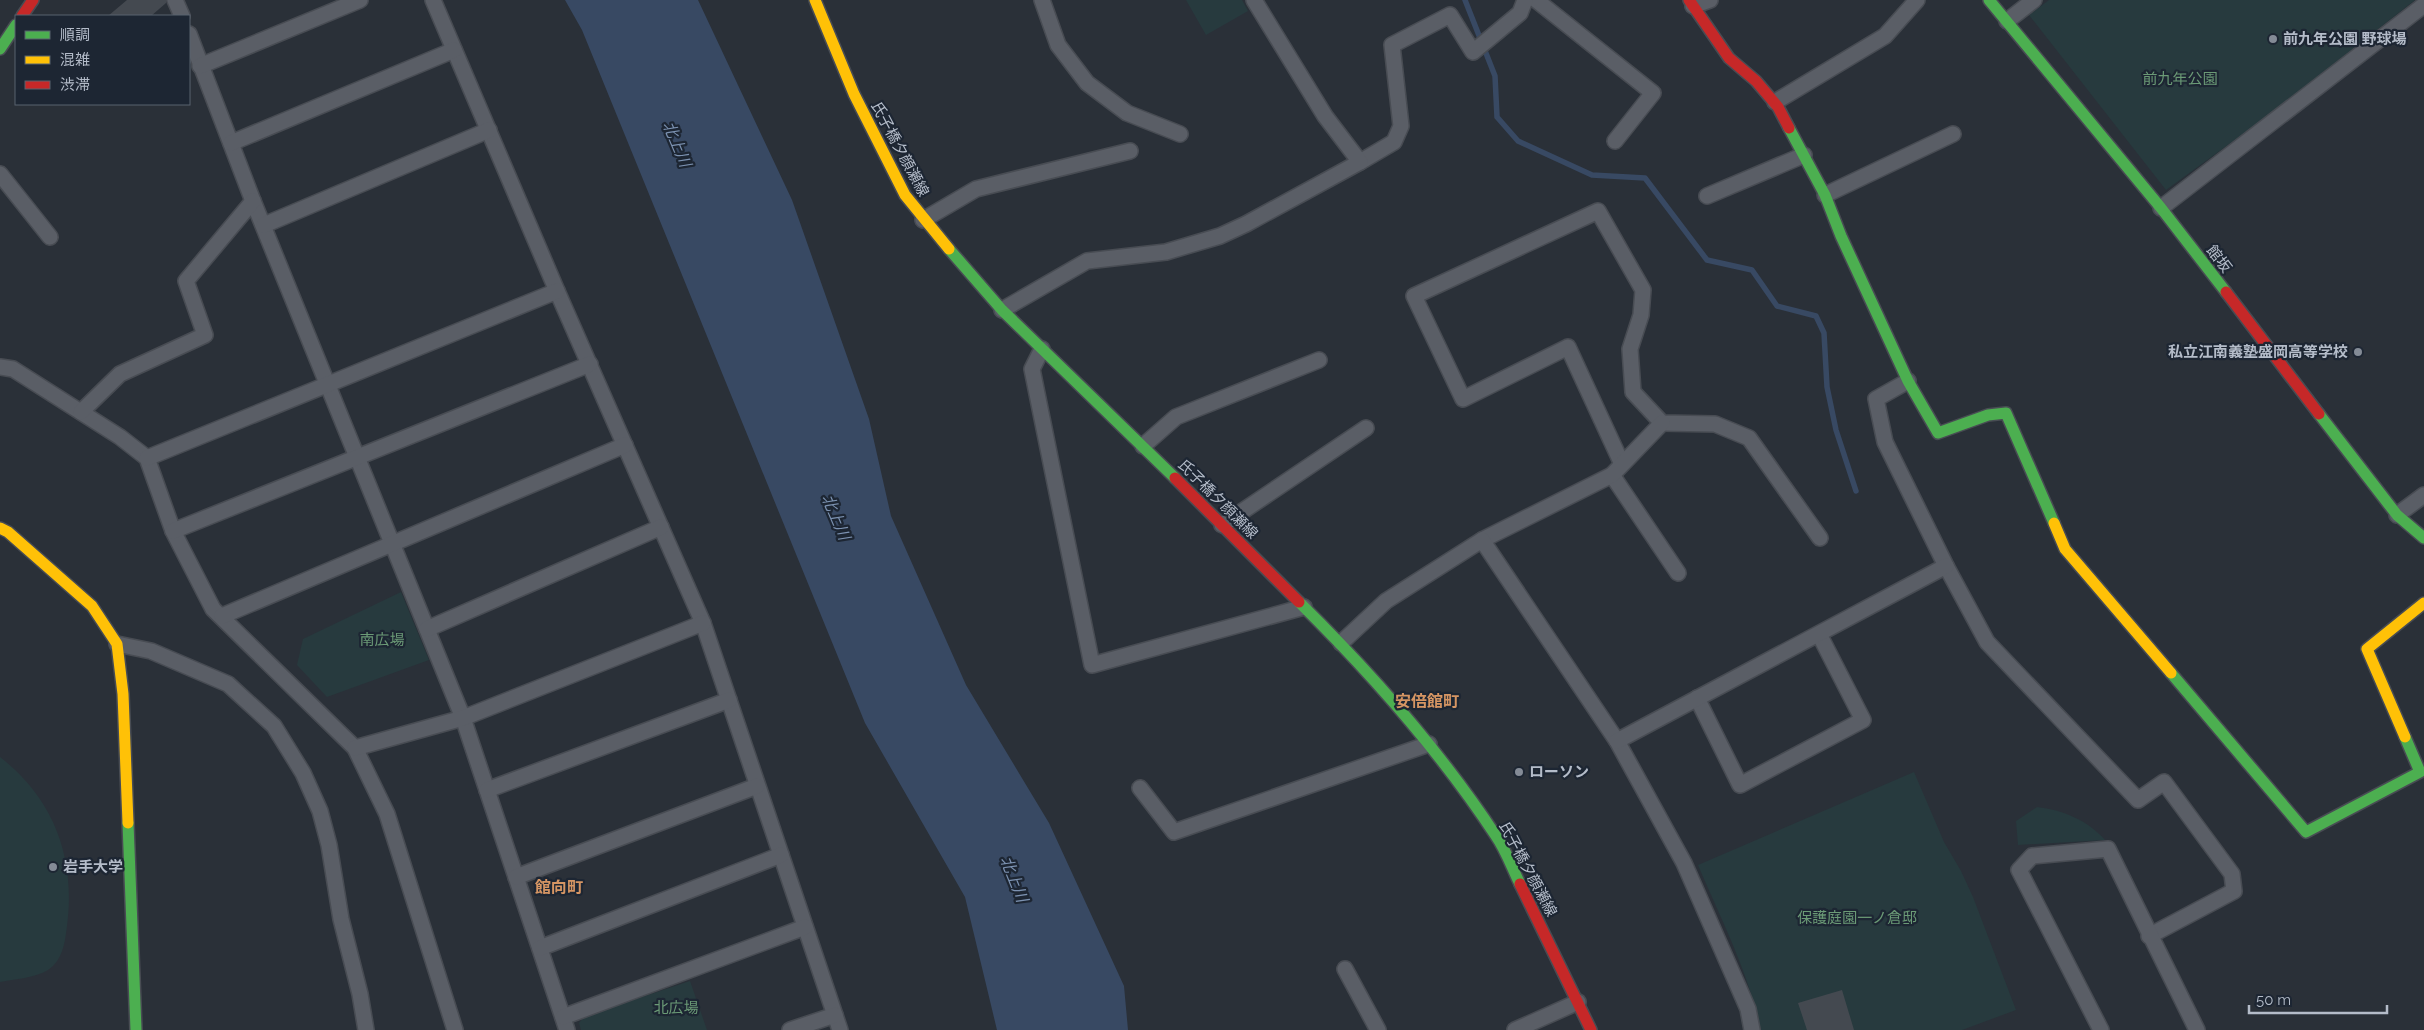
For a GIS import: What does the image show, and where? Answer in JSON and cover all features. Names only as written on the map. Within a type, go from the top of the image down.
[{"type":"street","points":[[23,15],[33,0]]},
{"type":"street","points":[[175,0],[182,15]]},
{"type":"street","points":[[200,66],[360,0]]},
{"type":"street","points":[[433,0],[556,291],[590,364],[702,623],[840,1030]]},
{"type":"street","name":"氏子橋夕顔瀬線","points":[[815,0],[854,94],[905,195],[923,220],[1002,310],[1143,446],[1304,607],[1430,744],[1497,837],[1591,1030]]},
{"type":"street","points":[[1042,0],[1058,45],[1086,83],[1127,113],[1180,134]]},
{"type":"street","points":[[1254,0],[1326,116],[1360,162]]},
{"type":"street","points":[[1002,310],[1087,261],[1166,252],[1220,236],[1246,224],[1394,142],[1401,126],[1392,45],[1450,15],[1473,52],[1520,14],[1525,0]]},
{"type":"street","points":[[1536,0],[1653,93],[1615,141]]},
{"type":"street","points":[[1710,0],[1691,3],[1728,58],[1756,81],[1774,102],[1825,195],[1841,236],[1908,381],[1938,433],[1988,415],[2006,413],[2065,549],[2306,832],[2420,772],[2367,649],[2424,603]]},
{"type":"street","points":[[1774,102],[1886,36],[1917,0]]},
{"type":"street","name":"館坂","points":[[1989,0],[2161,208],[2397,515],[2424,538]]},
{"type":"street","points":[[2007,21],[2034,0]]},
{"type":"street","points":[[2161,208],[2424,5]]},
{"type":"street","points":[[0,48],[15,26]]},
{"type":"street","points":[[190,37],[253,201],[463,718],[565,1024],[805,927]]},
{"type":"street","points":[[232,143],[454,50]]},
{"type":"street","points":[[264,225],[489,130]]},
{"type":"street","points":[[1825,195],[1953,134]]},
{"type":"street","points":[[923,220],[976,189],[1130,151]]},
{"type":"street","points":[[1707,196],[1804,155]]},
{"type":"street","points":[[0,174],[50,237]]},
{"type":"street","points":[[80,412],[120,374],[205,335],[186,281],[253,201]]},
{"type":"street","points":[[1678,574],[1617,469],[1568,347],[1463,399],[1414,296],[1598,210],[1643,290],[1641,315],[1630,349],[1633,392],[1662,423],[1715,424],[1749,438],[1820,538]]},
{"type":"street","points":[[147,458],[556,291]]},
{"type":"street","points":[[1042,349],[1032,369],[1092,664],[1304,607]]},
{"type":"street","points":[[1143,446],[1176,417],[1319,360]]},
{"type":"street","points":[[173,531],[590,364]]},
{"type":"street","points":[[0,367],[14,369],[147,458],[173,531],[213,609],[355,748],[387,814],[455,1030]]},
{"type":"street","points":[[1908,381],[1876,398],[1885,442],[1946,566],[1987,642],[2042,702],[2138,800],[2164,782],[2232,874],[2234,890],[2150,936]]},
{"type":"street","points":[[1340,644],[1386,601],[1482,540],[1617,469],[1662,423]]},
{"type":"street","points":[[1222,525],[1366,428]]},
{"type":"street","points":[[222,616],[625,445]]},
{"type":"street","points":[[2397,515],[2424,495]]},
{"type":"street","points":[[427,629],[661,527]]},
{"type":"street","points":[[0,528],[8,532],[92,606],[117,644],[123,694],[136,1030]]},
{"type":"street","points":[[1482,540],[1617,741],[1684,863],[1748,1009],[1752,1030]]},
{"type":"street","points":[[1617,741],[1946,566]]},
{"type":"street","points":[[355,748],[463,718],[702,623]]},
{"type":"street","points":[[1697,698],[1740,785],[1863,720],[1819,634]]},
{"type":"street","points":[[117,644],[151,651],[228,684],[274,726],[303,773],[320,811],[329,845],[341,919],[360,994],[366,1030]]},
{"type":"street","points":[[487,790],[728,700]]},
{"type":"street","points":[[1140,788],[1174,832],[1430,744]]},
{"type":"street","points":[[516,877],[757,786]]},
{"type":"street","points":[[2100,1030],[2019,870],[2032,856],[2108,849],[2197,1030]]},
{"type":"street","points":[[540,948],[781,855]]},
{"type":"street","points":[[1345,969],[1378,1030]]},
{"type":"street","points":[[1515,1030],[1578,1002]]},
{"type":"street","points":[[790,1030],[834,1015]]},
{"type":"green space","points":[[1186,0],[1242,0],[1248,11],[1206,35]]},
{"type":"green space","name":"前九年公園","points":[[2049,0],[2415,0],[2265,118],[2166,190],[2029,15]]},
{"type":"green space","name":"南広場","points":[[401,592],[429,660],[327,697],[297,665],[303,639]]},
{"type":"green space","points":[[0,757],[35,792],[47,811],[57,832],[64,854],[68,877],[69,901],[64,944],[60,956],[53,966],[37,975],[0,982]]},
{"type":"green space","name":"保護庭園一ノ倉邸","points":[[1914,772],[1944,842],[1961,871],[1973,897],[2016,1010],[1962,1030],[1760,1030],[1756,1010],[1742,968],[1698,865]]},
{"type":"green space","points":[[2037,807],[2065,813],[2074,817],[2090,827],[2105,840],[2018,845],[2016,821]]},
{"type":"green space","name":"北広場","points":[[690,981],[707,1030],[581,1030],[579,1023],[585,1016]]},
{"type":"water","name":"北上川","points":[[565,0],[698,0],[792,200],[869,419],[891,516],[966,685],[1049,823],[1124,986],[1128,1030],[997,1030],[965,897],[865,723],[582,30]]},
{"type":"building","points":[[127,0],[166,0],[166,3],[152,15],[109,15]]},
{"type":"building","points":[[1842,990],[1854,1030],[1807,1030],[1798,1003]]},
{"type":"waterway","points":[[1465,0],[1495,76],[1497,117],[1518,141],[1592,175],[1645,178],[1707,260],[1752,270],[1777,306],[1816,316],[1824,333],[1827,387],[1836,430],[1856,491]]},
{"type":"traffic: fast","points":[[1989,0],[2161,208],[2226,292]]},
{"type":"traffic: fast","points":[[0,49],[15,26]]},
{"type":"traffic: fast","points":[[1789,128],[1825,195],[1841,236],[1908,381],[1938,433],[1988,415],[2006,413],[2054,523]]},
{"type":"traffic: fast","points":[[949,249],[1002,310],[1175,478]]},
{"type":"traffic: fast","points":[[2319,414],[2397,515],[2424,538]]},
{"type":"traffic: fast","points":[[1299,602],[1378,685],[1428,743],[1500,841],[1520,884]]},
{"type":"traffic: fast","points":[[2171,673],[2306,832],[2420,772],[2405,737]]},
{"type":"traffic: fast","points":[[128,823],[136,1030]]},
{"type":"traffic: slow","points":[[815,0],[854,94],[905,195],[949,249]]},
{"type":"traffic: slow","points":[[2054,523],[2065,549],[2171,673]]},
{"type":"traffic: slow","points":[[0,528],[8,532],[92,606],[117,644],[123,694],[128,823]]},
{"type":"traffic: slow","points":[[2405,737],[2367,649],[2424,603]]},
{"type":"traffic: jam","points":[[23,15],[33,0]]},
{"type":"traffic: jam","points":[[1689,0],[1729,58],[1756,81],[1778,107],[1789,128]]},
{"type":"traffic: jam","points":[[2226,292],[2319,414]]},
{"type":"traffic: jam","points":[[1175,478],[1299,602]]},
{"type":"traffic: jam","points":[[1520,884],[1591,1030]]},
{"type":"place","name":"前九年公園 野球場","points":[[2273,39]]},
{"type":"place","name":"私立江南義塾盛岡高等学校","points":[[2358,352]]},
{"type":"place","name":"ローソン","points":[[1519,772]]},
{"type":"place","name":"岩手大学","points":[[53,867]]},
{"type":"district","name":"安倍館町","points":[[1427,701]]},
{"type":"district","name":"館向町","points":[[559,887]]}]
